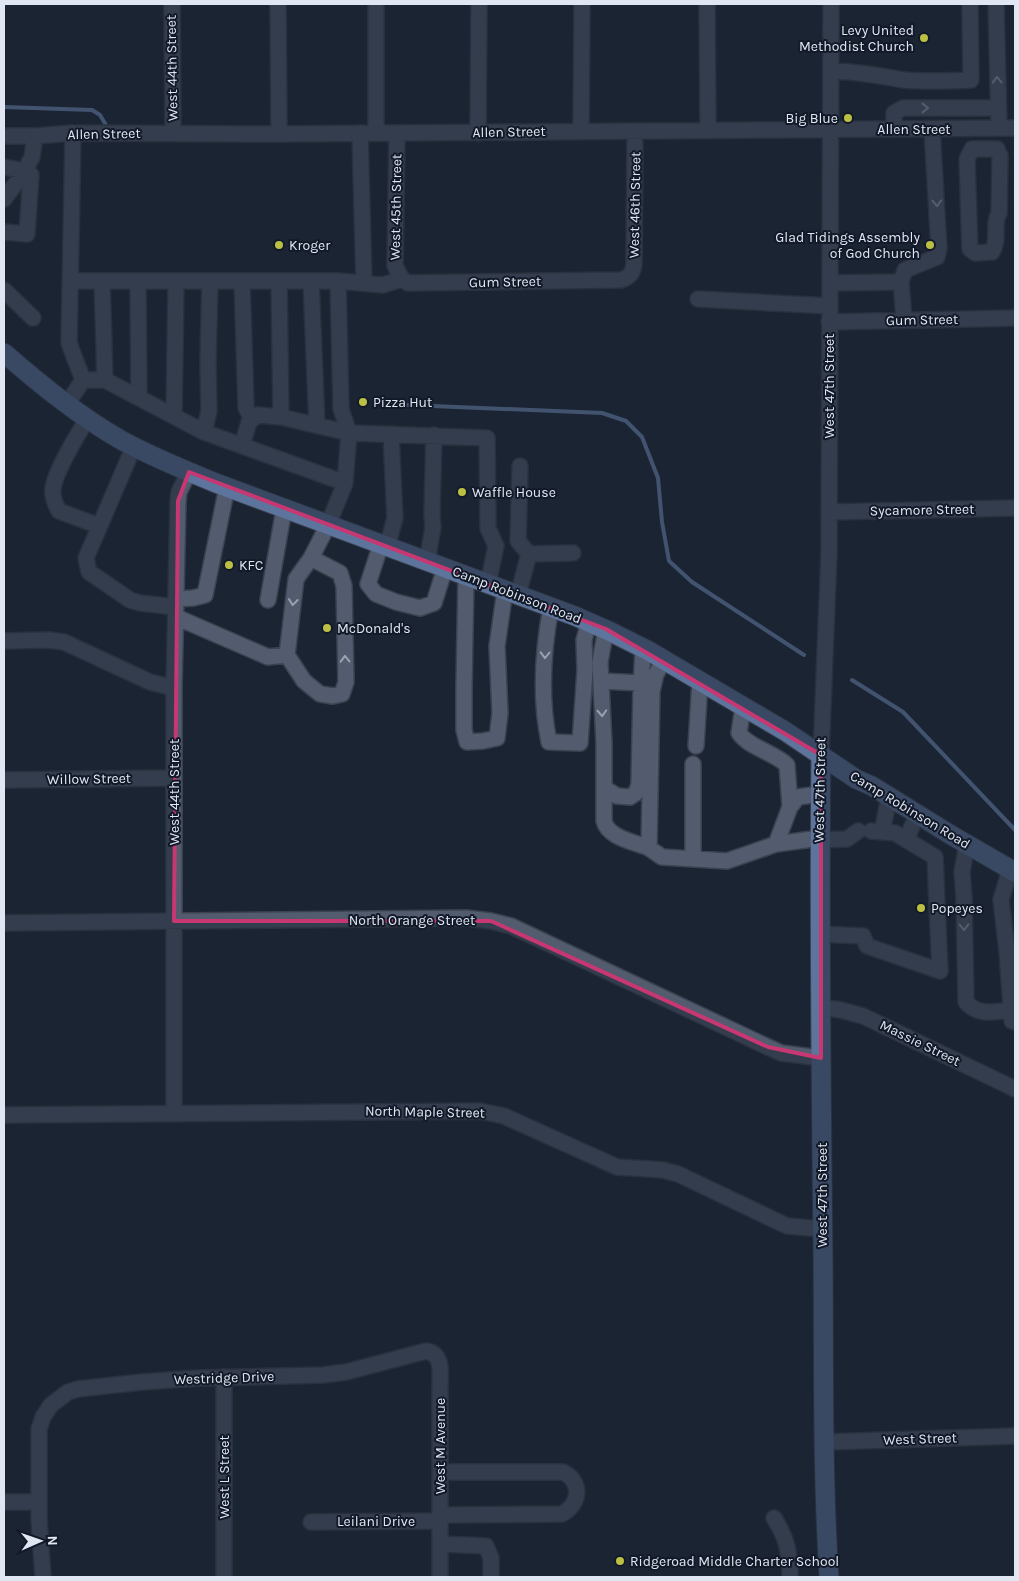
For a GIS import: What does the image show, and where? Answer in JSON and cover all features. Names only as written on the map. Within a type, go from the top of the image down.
[{"type":"main road","name":"Camp Robinson Road","points":[[4,353],[87,418],[134,446],[189,472],[227,488],[551,607],[598,626],[643,648],[785,731],[856,779],[1013,870]]},
{"type":"main road","name":"West 47th Street","points":[[821,755],[822,1229],[829,1577]]},
{"type":"street","name":"West 44th Street","points":[[172,4],[173,133]]},
{"type":"street","points":[[278,4],[279,134]]},
{"type":"street","points":[[376,4],[376,133]]},
{"type":"street","points":[[478,133],[479,4]]},
{"type":"street","points":[[581,131],[582,4]]},
{"type":"street","points":[[707,4],[708,130]]},
{"type":"street","name":"West 47th Street","points":[[821,755],[829,512],[831,4]]},
{"type":"street","points":[[831,71],[880,75],[905,80],[938,82],[971,80],[970,4]]},
{"type":"street","points":[[987,149],[998,108],[996,4]]},
{"type":"street","points":[[894,129],[894,113],[903,108],[998,108]]},
{"type":"street","name":"Allen Street","points":[[4,136],[73,133],[478,133],[1015,128]]},
{"type":"street","points":[[904,320],[901,282],[905,270],[937,257],[940,248],[932,130]]},
{"type":"street","name":"West 46th Street","points":[[629,277],[633,271],[634,264],[636,131]]},
{"type":"street","name":"West 45th Street","points":[[397,132],[395,266],[402,279]]},
{"type":"street","points":[[73,133],[69,343],[83,380]]},
{"type":"street","points":[[70,281],[338,281],[364,283],[360,133]]},
{"type":"street","points":[[4,200],[32,156],[35,136]]},
{"type":"street","points":[[972,149],[987,149],[997,149],[1000,156],[999,213],[996,219],[996,246],[992,252],[975,253],[970,249],[968,159],[972,149]]},
{"type":"street","points":[[4,167],[24,170],[31,175],[27,234],[4,232]]},
{"type":"street","name":"Gum Street","points":[[364,283],[383,285],[402,279],[408,283],[456,283],[621,280],[629,277]]},
{"type":"street","points":[[102,281],[105,380]]},
{"type":"street","points":[[138,281],[139,398]]},
{"type":"street","points":[[174,416],[176,281]]},
{"type":"street","points":[[204,432],[209,411],[210,281]]},
{"type":"street","points":[[242,281],[246,408],[252,419]]},
{"type":"street","points":[[279,281],[281,417]]},
{"type":"street","points":[[311,281],[317,425]]},
{"type":"street","points":[[311,558],[340,573],[344,586],[346,682],[342,694],[333,696],[320,694],[304,681],[287,655],[296,579],[311,558],[328,525],[345,483],[349,433],[341,409],[338,281]]},
{"type":"street","points":[[830,283],[901,282]]},
{"type":"street","points":[[4,290],[33,318]]},
{"type":"street","points":[[698,299],[830,306]]},
{"type":"street","name":"Gum Street","points":[[829,322],[1015,318]]},
{"type":"street","points":[[83,380],[105,380],[204,432],[345,483]]},
{"type":"street","points":[[67,404],[83,380]]},
{"type":"street","points":[[242,445],[249,422],[258,414],[281,417],[349,433],[487,438],[488,528],[496,546],[504,590],[497,646],[500,712],[497,738],[467,742],[464,730],[466,576]]},
{"type":"street","points":[[87,418],[62,465],[53,488],[55,503],[59,511],[99,526]]},
{"type":"street","points":[[391,434],[395,518],[368,584],[376,594],[396,602],[420,608],[434,603],[436,565],[432,513],[434,435]]},
{"type":"street","points":[[134,446],[86,558],[89,572],[130,600],[176,607],[268,657],[287,655]]},
{"type":"street","points":[[520,466],[518,541],[529,554]]},
{"type":"street","name":"West 44th Street","points":[[174,1114],[174,688],[178,501],[179,492],[189,472]]},
{"type":"street","points":[[176,607],[193,598],[205,595],[227,488]]},
{"type":"street","points":[[268,600],[284,508]]},
{"type":"street","name":"Sycamore Street","points":[[829,512],[1015,508]]},
{"type":"street","points":[[529,554],[573,553]]},
{"type":"street","points":[[504,590],[529,554]]},
{"type":"street","points":[[551,607],[545,638],[544,720],[549,742],[580,744],[585,670],[584,640],[598,626]]},
{"type":"street","points":[[598,626],[606,828],[611,833],[650,848],[662,857],[727,861],[776,844],[820,839],[847,839],[871,832],[895,833],[935,857],[940,971],[867,946],[863,936],[820,934]]},
{"type":"street","points":[[4,641],[48,640],[64,642],[150,682],[174,688]]},
{"type":"street","points":[[604,788],[616,796],[630,798],[636,793],[639,784],[643,648]]},
{"type":"street","points":[[650,848],[652,691],[656,674],[664,660]]},
{"type":"street","points":[[601,681],[641,683]]},
{"type":"street","points":[[696,746],[700,681]]},
{"type":"street","points":[[743,707],[739,733],[741,736],[779,758],[787,765],[790,806]]},
{"type":"street","points":[[693,764],[693,859]]},
{"type":"street","name":"Willow Street","points":[[4,780],[174,778]]},
{"type":"street","points":[[776,844],[790,806],[798,797],[820,794]]},
{"type":"street","points":[[871,832],[889,797]]},
{"type":"street","points":[[906,840],[917,814]]},
{"type":"street","points":[[967,844],[962,872],[966,1002],[970,1007],[982,1012],[1013,1016],[1009,911],[1001,900],[1013,870]]},
{"type":"street","name":"North Orange Street","points":[[4,923],[457,918],[491,921],[511,926],[782,1053],[821,1058]]},
{"type":"street","name":"Massie Street","points":[[821,1007],[863,1016],[1015,1089]]},
{"type":"street","name":"North Maple Street","points":[[4,1114],[480,1111],[504,1116],[617,1167],[664,1170],[678,1174],[787,1226],[822,1229]]},
{"type":"street","name":"West M Avenue","points":[[400,1358],[426,1351],[432,1352],[439,1359],[440,1577]]},
{"type":"street","name":"Westridge Drive","points":[[39,1502],[39,1429],[51,1405],[68,1392],[78,1389],[142,1382],[224,1376],[323,1375],[346,1372],[400,1358]]},
{"type":"street","name":"West L Street","points":[[224,1376],[224,1577]]},
{"type":"street","name":"West Street","points":[[825,1442],[1015,1436]]},
{"type":"street","name":"Leilani Drive","points":[[312,1522],[562,1514],[571,1509],[576,1499],[576,1486],[571,1476],[563,1472],[440,1472]]},
{"type":"street","points":[[4,1502],[39,1502],[43,1577]]},
{"type":"street","points":[[774,1518],[784,1534],[790,1558],[790,1577]]},
{"type":"street","points":[[440,1544],[486,1546],[491,1558],[491,1577]]},
{"type":"highlighted area","points":[[189,472],[606,629],[821,755],[821,1058],[768,1047],[491,921],[174,921],[178,501]]},
{"type":"waterway","points":[[4,107],[92,110],[100,115],[106,125]]},
{"type":"waterway","points":[[384,404],[602,413],[626,421],[642,437],[658,478],[662,522],[669,561],[692,582],[804,655]]},
{"type":"waterway","points":[[852,680],[903,712],[1015,830]]},
{"type":"place","name":"Levy United Methodist Church","points":[[924,38]]},
{"type":"place","name":"Big Blue","points":[[848,118]]},
{"type":"place","name":"Kroger","points":[[279,245]]},
{"type":"place","name":"Glad Tidings Assembly of God Church","points":[[930,245]]},
{"type":"place","name":"Pizza Hut","points":[[363,402]]},
{"type":"place","name":"Waffle House","points":[[462,492]]},
{"type":"place","name":"KFC","points":[[229,565]]},
{"type":"place","name":"McDonald's","points":[[327,628]]},
{"type":"place","name":"Popeyes","points":[[921,908]]},
{"type":"place","name":"Ridgeroad Middle Charter School","points":[[620,1561]]}]
